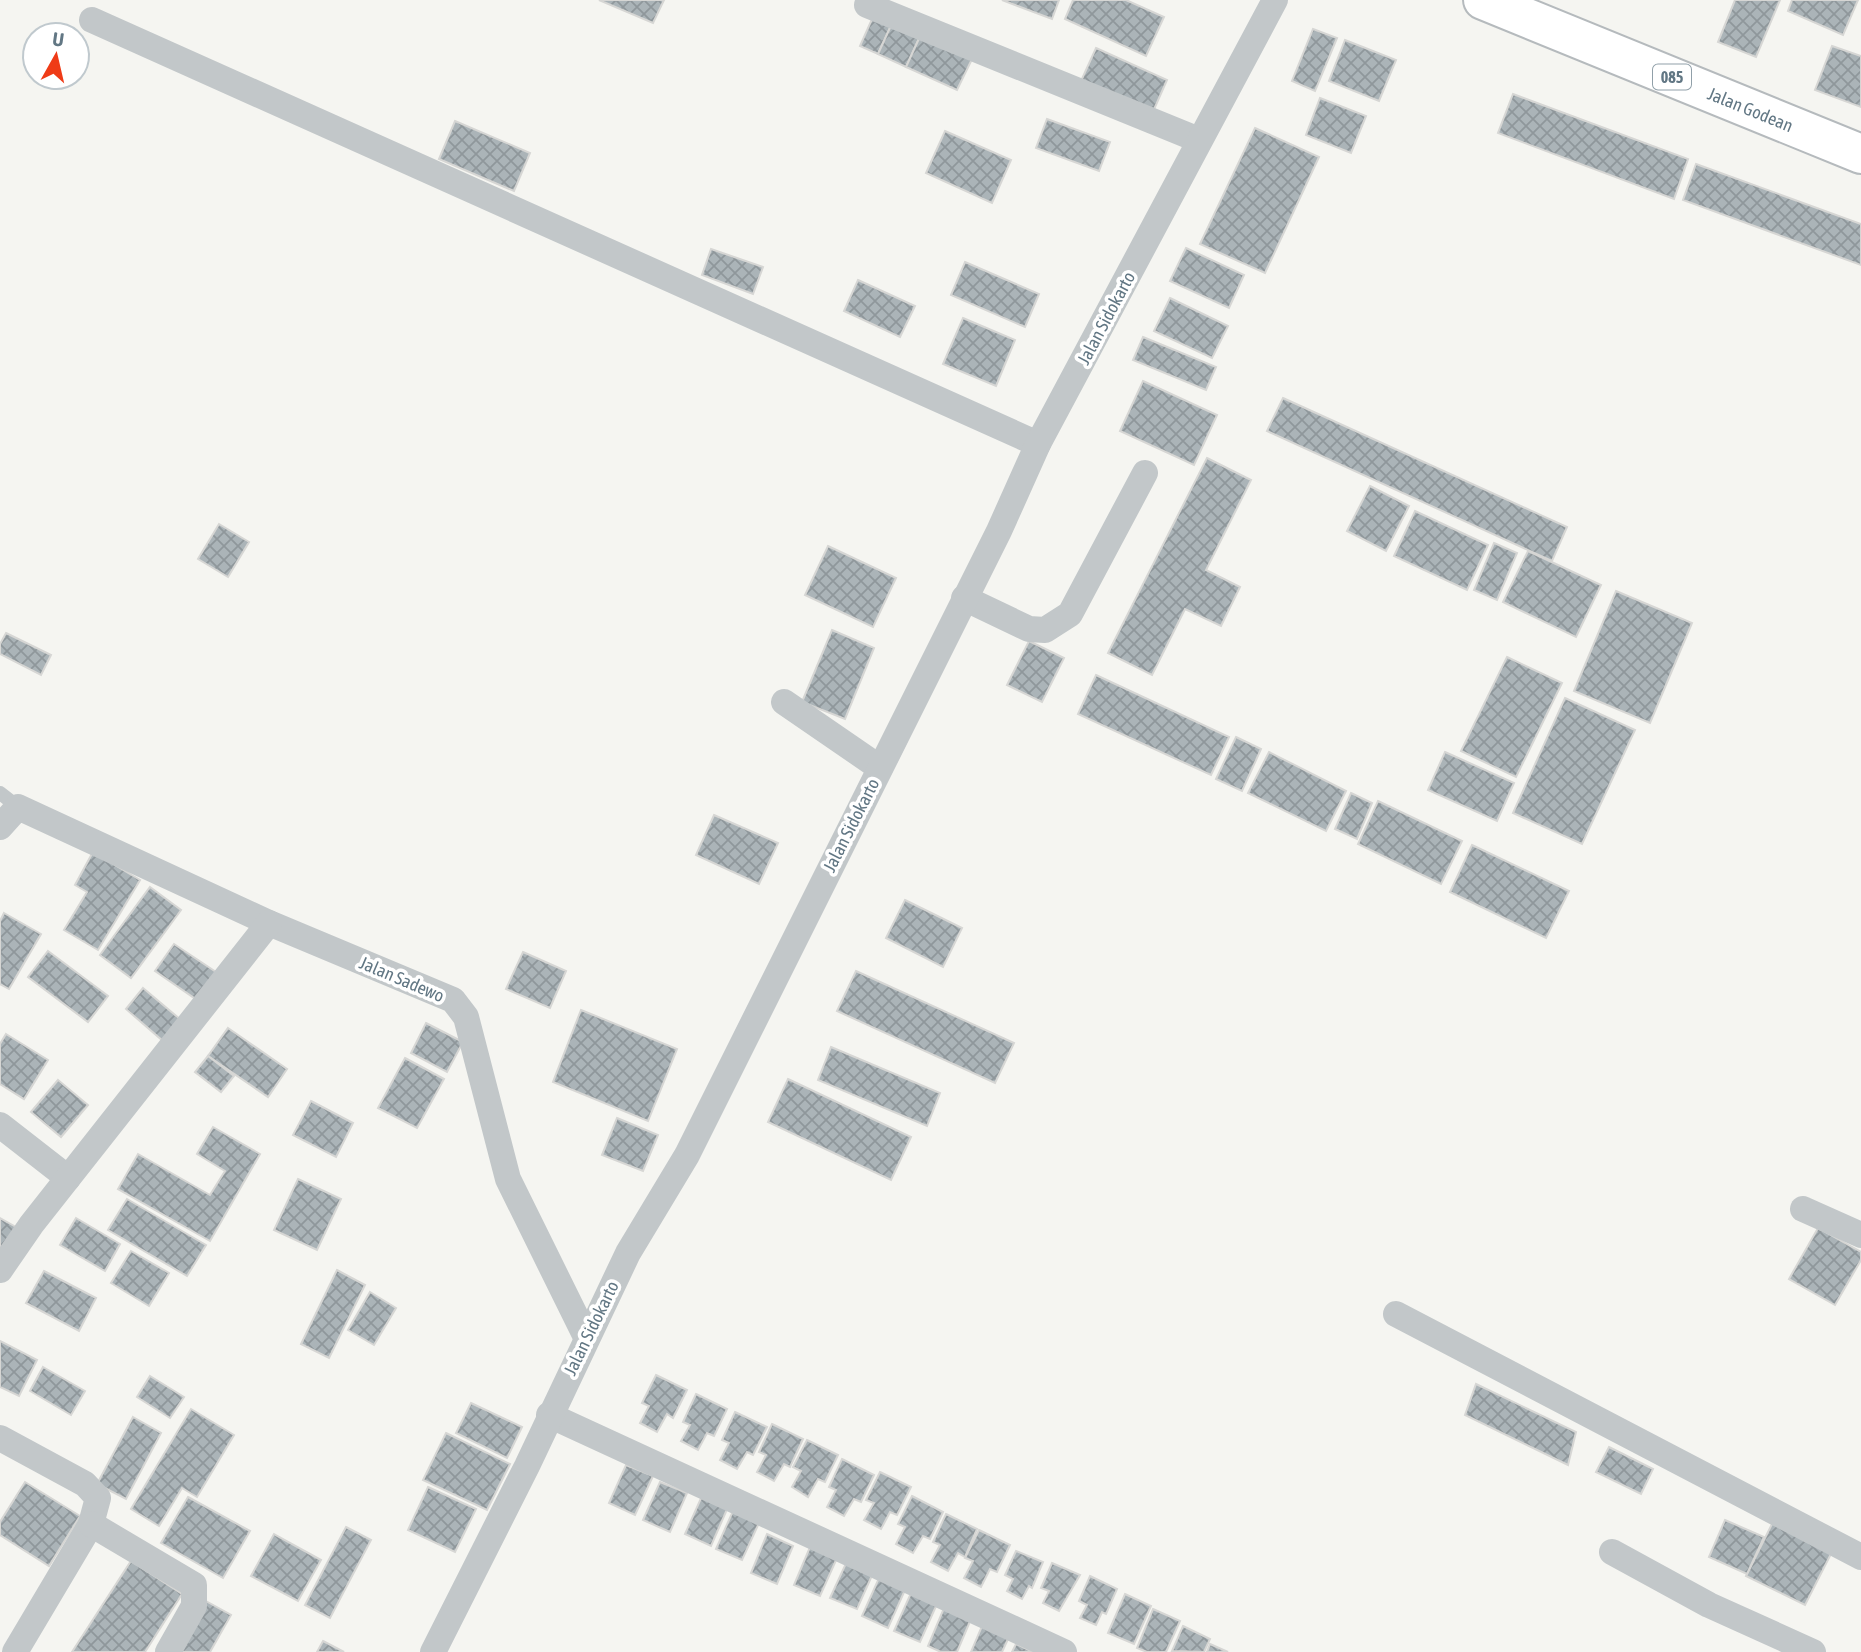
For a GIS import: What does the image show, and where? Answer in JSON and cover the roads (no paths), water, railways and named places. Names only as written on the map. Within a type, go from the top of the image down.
[{"type":"main road","name":"Jalan Godean","points":[[1483,0],[1861,154]]},
{"type":"street","name":"Jalan Sidokarto","points":[[433,1652],[628,1253],[687,1154],[1038,444],[1275,0]]},
{"type":"street","points":[[867,5],[1199,140]]},
{"type":"street","points":[[92,20],[1038,444]]},
{"type":"street","points":[[964,598],[1029,629],[1045,630],[1070,614],[1145,473]]},
{"type":"street","points":[[784,702],[880,768]]},
{"type":"street","points":[[0,827],[9,800]]},
{"type":"street","name":"Jalan Sadewo","points":[[9,800],[269,923],[453,1000],[466,1017],[508,1179],[586,1337]]},
{"type":"street","points":[[0,1270],[68,1178],[269,923]]},
{"type":"street","points":[[0,1125],[68,1178]]},
{"type":"street","points":[[1802,1209],[1861,1235]]},
{"type":"street","points":[[1396,1314],[1861,1557]]},
{"type":"street","points":[[549,1415],[1064,1652]]},
{"type":"street","points":[[0,1438],[85,1485],[98,1498],[91,1524],[15,1652]]},
{"type":"street","points":[[91,1524],[194,1585],[194,1606],[168,1652]]},
{"type":"street","points":[[1612,1552],[1709,1605],[1813,1652]]}]
